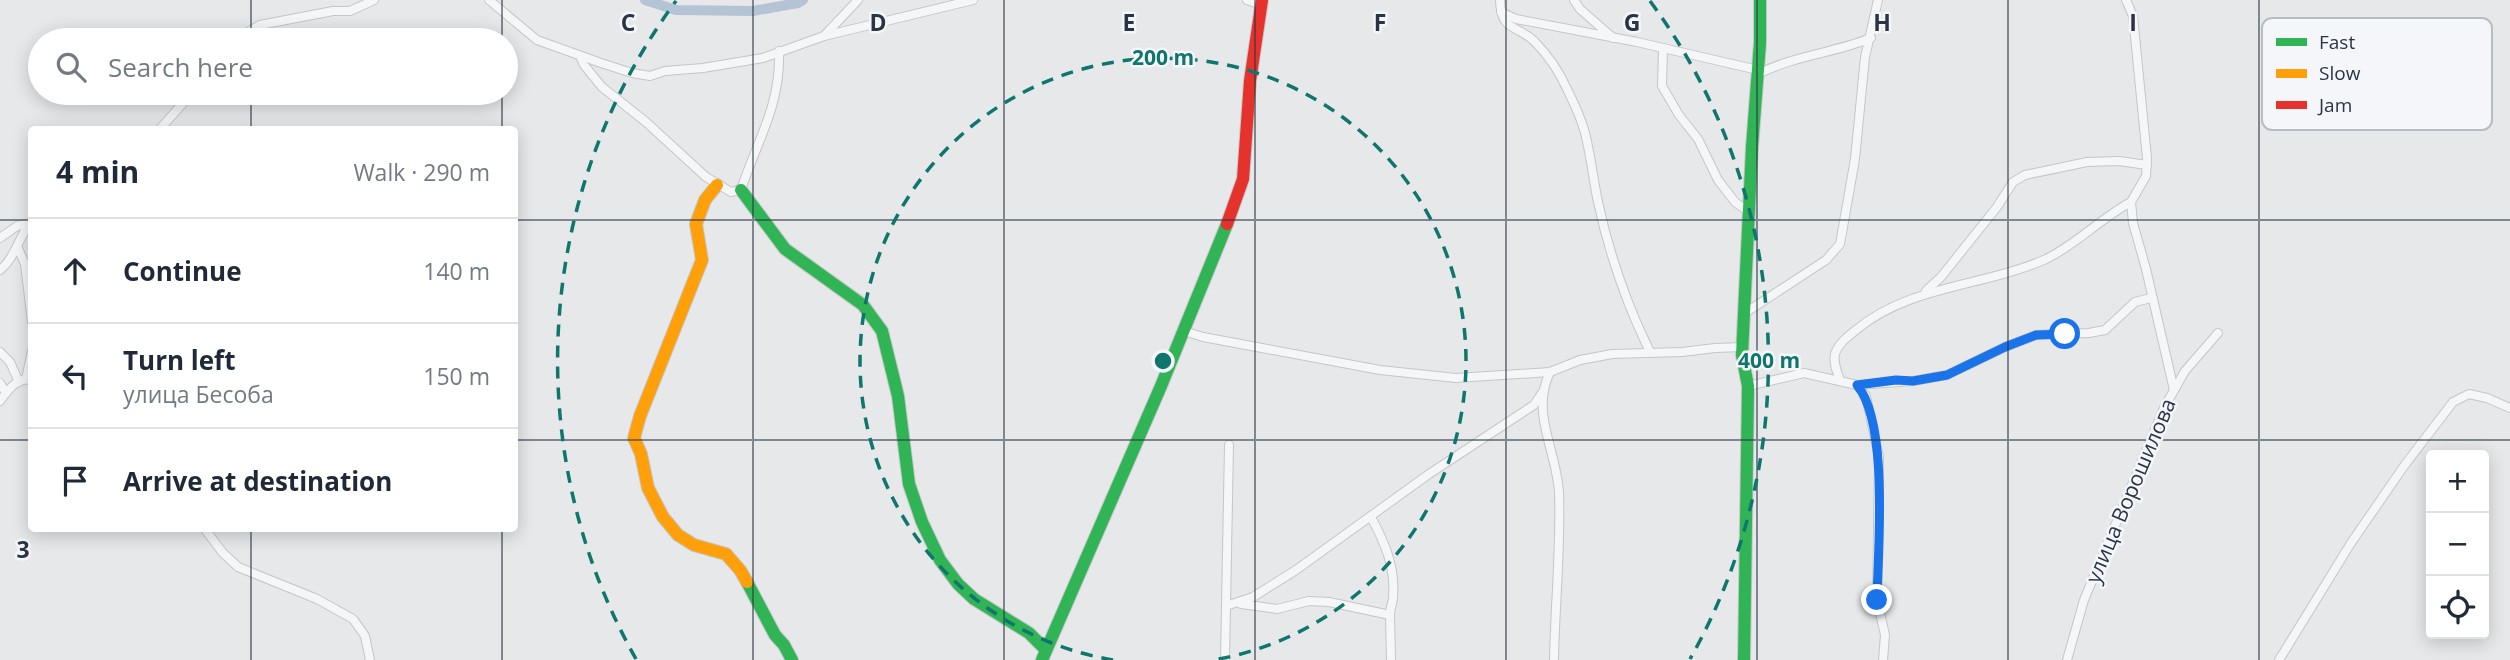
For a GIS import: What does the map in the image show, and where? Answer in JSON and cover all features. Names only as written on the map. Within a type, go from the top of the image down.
[{"type":"street","points":[[255,28],[333,11],[350,11],[374,0]]},
{"type":"street","points":[[489,0],[537,40],[632,73],[650,76],[665,71],[763,58],[824,36],[973,0]]},
{"type":"street","points":[[824,36],[858,0]]},
{"type":"street","points":[[1044,655],[1184,331],[1230,220],[1243,179],[1250,81],[1262,3],[1247,0]]},
{"type":"street","points":[[1500,0],[1501,12],[1507,26],[1531,38],[1545,52],[1559,72],[1576,109],[1585,131],[1607,240],[1650,352]]},
{"type":"street","points":[[1574,0],[1580,9],[1613,38]]},
{"type":"street","points":[[1744,660],[1748,386],[1742,347],[1760,0]]},
{"type":"street","points":[[1745,313],[1835,252],[1840,244],[1855,159],[1866,57],[1878,0]]},
{"type":"street","points":[[1840,380],[1834,358],[1838,347],[1874,315],[1924,293],[1999,276],[2049,257],[2109,214],[2131,202],[2146,176],[2147,165],[2133,16],[2126,0]]},
{"type":"street","points":[[1501,12],[1516,19],[1663,48],[1758,72],[1777,64],[1847,48],[1871,38]]},
{"type":"street","points":[[1663,48],[1662,86],[1679,115],[1698,139],[1718,180],[1735,202],[1750,213]]},
{"type":"street","points":[[741,190],[774,106],[780,69],[779,51]]},
{"type":"street","points":[[580,56],[602,87],[717,185],[731,192],[741,190]]},
{"type":"street","points":[[163,126],[181,105]]},
{"type":"street","points":[[1924,293],[1941,277],[1997,207],[2013,182],[2025,175],[2087,162],[2119,161],[2147,165]]},
{"type":"street","points":[[717,185],[698,213],[696,224],[702,260],[640,416],[634,438],[648,488],[663,517],[678,535],[694,545],[726,554],[740,570],[775,635],[792,660]]},
{"type":"street","points":[[741,190],[785,249],[863,306],[881,331],[898,396],[909,484],[922,522],[940,560],[958,584],[974,599],[1029,633],[1044,655]]},
{"type":"street","points":[[2131,202],[2133,223],[2175,390]]},
{"type":"street","points":[[0,238],[17,226],[28,223]]},
{"type":"street","points":[[0,270],[9,263],[28,228]]},
{"type":"street","points":[[18,248],[24,264],[28,293]]},
{"type":"street","points":[[1748,386],[1804,373],[1857,385],[1938,377],[2036,335],[2105,330],[2136,302],[2151,298]]},
{"type":"street","points":[[1184,331],[1203,337],[1380,370],[1456,378],[1550,372],[1580,360],[1612,354],[1742,347]]},
{"type":"street","name":"улица Ворошилова","points":[[2067,660],[2084,600],[2164,408],[2185,371],[2218,333]]},
{"type":"street","points":[[0,352],[26,380],[6,393],[0,401]]},
{"type":"street","points":[[1226,606],[1253,597],[1296,570],[1429,474],[1534,405],[1544,390],[1550,372]]},
{"type":"street","points":[[0,383],[6,393]]},
{"type":"street","points":[[1857,385],[1866,396],[1879,457],[1877,600],[1885,635],[1883,660]]},
{"type":"street","points":[[1544,390],[1543,417],[1559,492],[1553,660]]},
{"type":"street","points":[[2279,660],[2351,543],[2404,466],[2453,402],[2469,394],[2510,408]]},
{"type":"street","points":[[1225,660],[1229,445]]},
{"type":"street","points":[[1371,517],[1385,543],[1392,569],[1391,660]]},
{"type":"street","points":[[207,532],[238,567],[317,599],[353,619],[365,636],[370,660]]},
{"type":"street","points":[[1239,603],[1277,609],[1309,601],[1329,602],[1391,619]]},
{"type":"waterway","points":[[645,0],[676,10],[753,11],[803,0]]},
{"type":"traffic: fast","points":[[1744,660],[1748,386],[1742,355],[1760,43],[1760,0]]},
{"type":"traffic: fast","points":[[741,190],[785,249],[863,305],[882,331],[898,396],[909,484],[922,522],[940,560],[958,584],[974,599],[1029,633],[1046,650]]},
{"type":"traffic: fast","points":[[1042,660],[1161,386],[1227,224]]},
{"type":"traffic: fast","points":[[747,582],[775,635],[792,660]]},
{"type":"traffic: slow","points":[[717,185],[705,200],[696,224],[702,260],[640,416],[634,438],[641,454],[648,488],[663,517],[678,535],[694,545],[726,554],[747,582]]},
{"type":"traffic: jam","points":[[1227,224],[1243,179],[1250,81],[1262,0]]},
{"type":"route","points":[[1877,600],[1879,457],[1866,396],[1857,385],[1896,380],[1913,381],[1947,375],[2036,335],[2065,334]]}]
